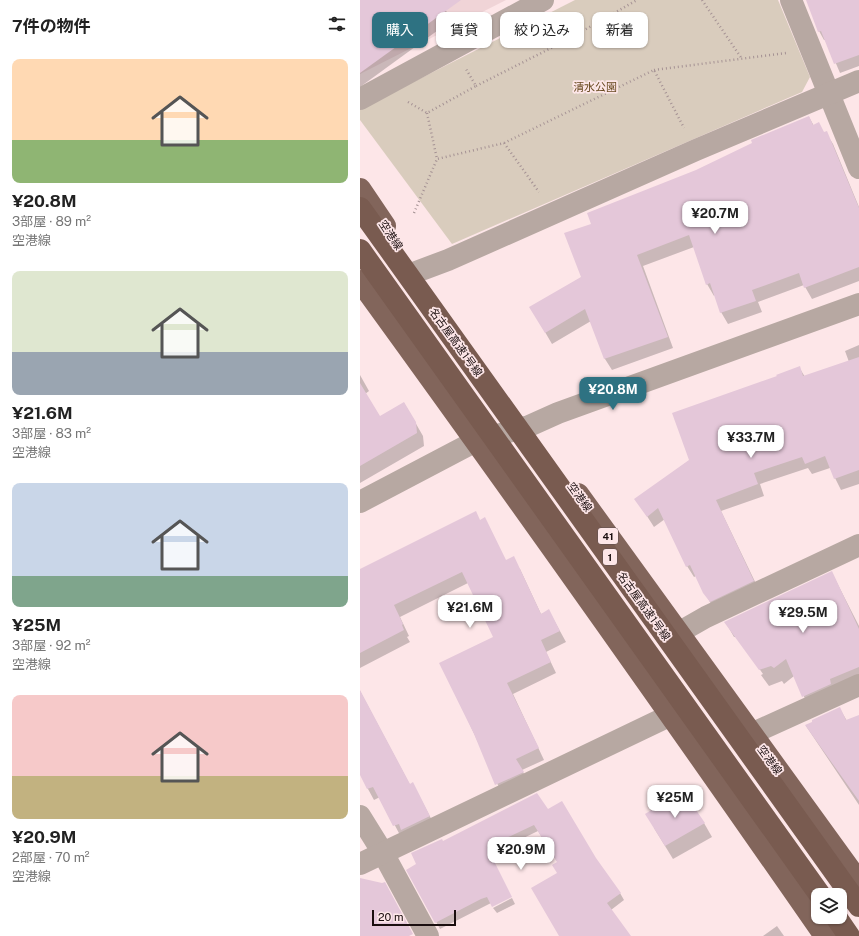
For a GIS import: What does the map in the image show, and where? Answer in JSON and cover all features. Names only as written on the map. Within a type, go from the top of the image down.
[{"type":"highway","name":"空港線","points":[[360,189],[416,272],[859,882]]},
{"type":"highway","name":"名古屋高速1号線","points":[[360,208],[859,906]]},
{"type":"highway","name":"1","points":[[360,250],[815,888]]},
{"type":"highway","points":[[360,281],[476,441],[825,936]]},
{"type":"highway","points":[[841,924],[849,936]]},
{"type":"street","points":[[492,28],[543,0]]},
{"type":"street","points":[[791,0],[859,168]]},
{"type":"street","points":[[360,99],[454,48]]},
{"type":"street","points":[[416,272],[448,260],[696,150],[859,81]]},
{"type":"street","points":[[360,502],[476,441],[529,426],[558,413],[859,304]]},
{"type":"street","points":[[678,633],[706,617],[859,545]]},
{"type":"street","points":[[751,734],[859,685]]},
{"type":"street","points":[[360,864],[671,716]]},
{"type":"street","points":[[360,816],[383,853],[428,936]]},
{"type":"path","points":[[543,0],[550,12]]},
{"type":"path","points":[[584,30],[638,0]]},
{"type":"path","points":[[702,0],[742,59]]},
{"type":"path","points":[[454,48],[476,86]]},
{"type":"path","points":[[427,114],[476,86],[550,48]]},
{"type":"path","points":[[437,159],[504,143],[654,70],[812,50]]},
{"type":"path","points":[[654,70],[696,150]]},
{"type":"path","points":[[383,87],[427,114],[437,159],[414,213]]},
{"type":"path","points":[[504,143],[554,213]]},
{"type":"shaded area","points":[[360,0],[506,0],[482,12],[436,12],[436,35],[428,40],[428,12],[372,12],[372,48],[411,48],[360,74]]},
{"type":"green space","name":"清水公園","points":[[575,0],[778,0],[810,77],[802,92],[452,244],[360,120],[360,109],[480,48],[492,48],[492,42],[500,38],[500,48],[584,48],[584,12],[551,12]]},
{"type":"building","points":[[360,0],[461,0],[444,12],[436,12],[436,18],[428,24],[428,12],[372,12],[372,48],[395,48],[360,73]]},
{"type":"building","points":[[806,0],[859,0],[859,55],[834,64],[821,31],[818,32]]},
{"type":"building","points":[[809,116],[813,125],[819,122],[824,132],[827,131],[859,208],[859,267],[804,288],[799,273],[752,290],[756,301],[720,313],[710,283],[706,285],[689,235],[637,255],[668,337],[604,359],[585,309],[545,333],[529,307],[581,277],[564,233],[591,224],[587,213],[696,170],[752,143],[751,140]]},
{"type":"building","points":[[859,357],[859,470],[834,479],[825,456],[805,464],[802,457],[754,473],[758,484],[716,500],[754,581],[710,602],[703,593],[690,565],[686,567],[658,508],[647,517],[634,499],[689,460],[672,413],[777,376],[776,375],[800,366],[803,376]]},
{"type":"building","points":[[360,383],[380,416],[404,402],[416,422],[417,433],[360,466]]},
{"type":"building","points":[[476,511],[480,520],[485,517],[506,560],[514,556],[541,614],[549,609],[560,631],[541,640],[551,662],[507,683],[539,748],[516,759],[524,772],[495,785],[474,734],[439,663],[493,637],[462,572],[394,605],[403,624],[404,630],[360,653],[360,569]]},
{"type":"building","points":[[832,571],[859,629],[859,667],[830,679],[831,684],[802,697],[786,659],[774,668],[771,666],[759,670],[724,622]]},
{"type":"building","points":[[360,690],[410,784],[413,782],[430,816],[401,830],[399,824],[393,826],[373,787],[367,789],[360,775]]},
{"type":"building","points":[[840,707],[846,720],[859,715],[859,801],[805,725],[812,722],[812,720]]},
{"type":"building","points":[[683,791],[705,823],[665,846],[645,814]]},
{"type":"building","points":[[537,793],[548,809],[562,801],[596,858],[621,893],[607,903],[631,936],[559,936],[531,888],[557,873],[552,865],[557,862],[534,825],[487,847],[512,897],[492,907],[487,897],[481,899],[435,923],[406,870],[416,864],[411,853],[442,839],[443,841]]},
{"type":"building","points":[[360,878],[382,883],[385,882],[413,934],[409,936],[360,936]]}]
